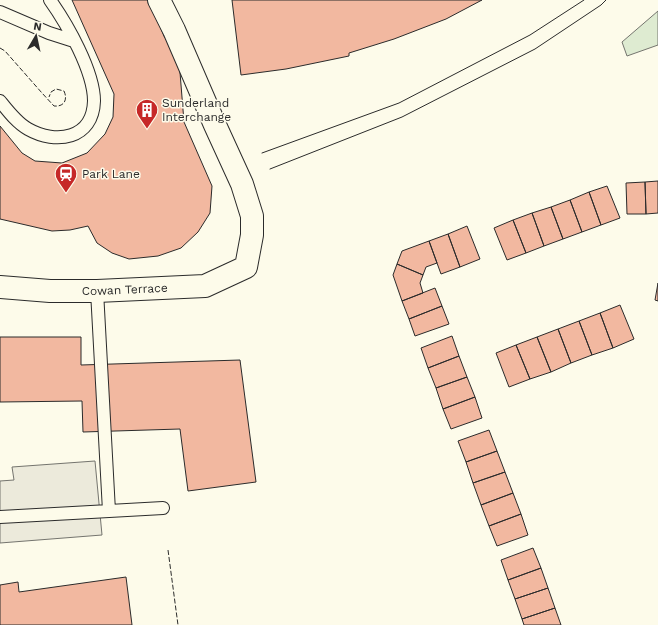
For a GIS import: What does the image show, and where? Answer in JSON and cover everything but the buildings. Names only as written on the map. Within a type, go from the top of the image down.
[{"type":"street","name":"Cowan Terrace","points":[[0,287],[50,292],[205,286],[246,268],[252,235],[252,216],[242,184],[174,30],[159,0]]},
{"type":"lane","points":[[0,101],[26,128],[53,138],[78,133],[86,125],[92,113],[94,100],[91,82],[74,41],[50,0]]},
{"type":"lane","points":[[0,12],[49,33],[74,41]]},
{"type":"lane","points":[[97,291],[109,511]]},
{"type":"lane","points":[[0,517],[163,508]]},
{"type":"green space","points":[[658,11],[658,45],[627,56],[622,42]]},
{"type":"shaded area","points":[[95,461],[102,535],[0,543],[0,481],[14,480],[12,467]]},
{"type":"tram line","points":[[262,153],[399,103],[530,35],[584,0]]},
{"type":"tram line","points":[[270,169],[402,117],[535,49],[601,5],[606,0]]},
{"type":"fence","points":[[0,48],[5,51],[54,106],[63,104],[66,97],[64,91],[56,89],[51,92],[49,97]]},
{"type":"fence","points":[[168,550],[178,625]]},
{"type":"place","name":"Sunderland Interchange","points":[[147,130]]},
{"type":"place","name":"Park Lane","points":[[66,194]]}]
